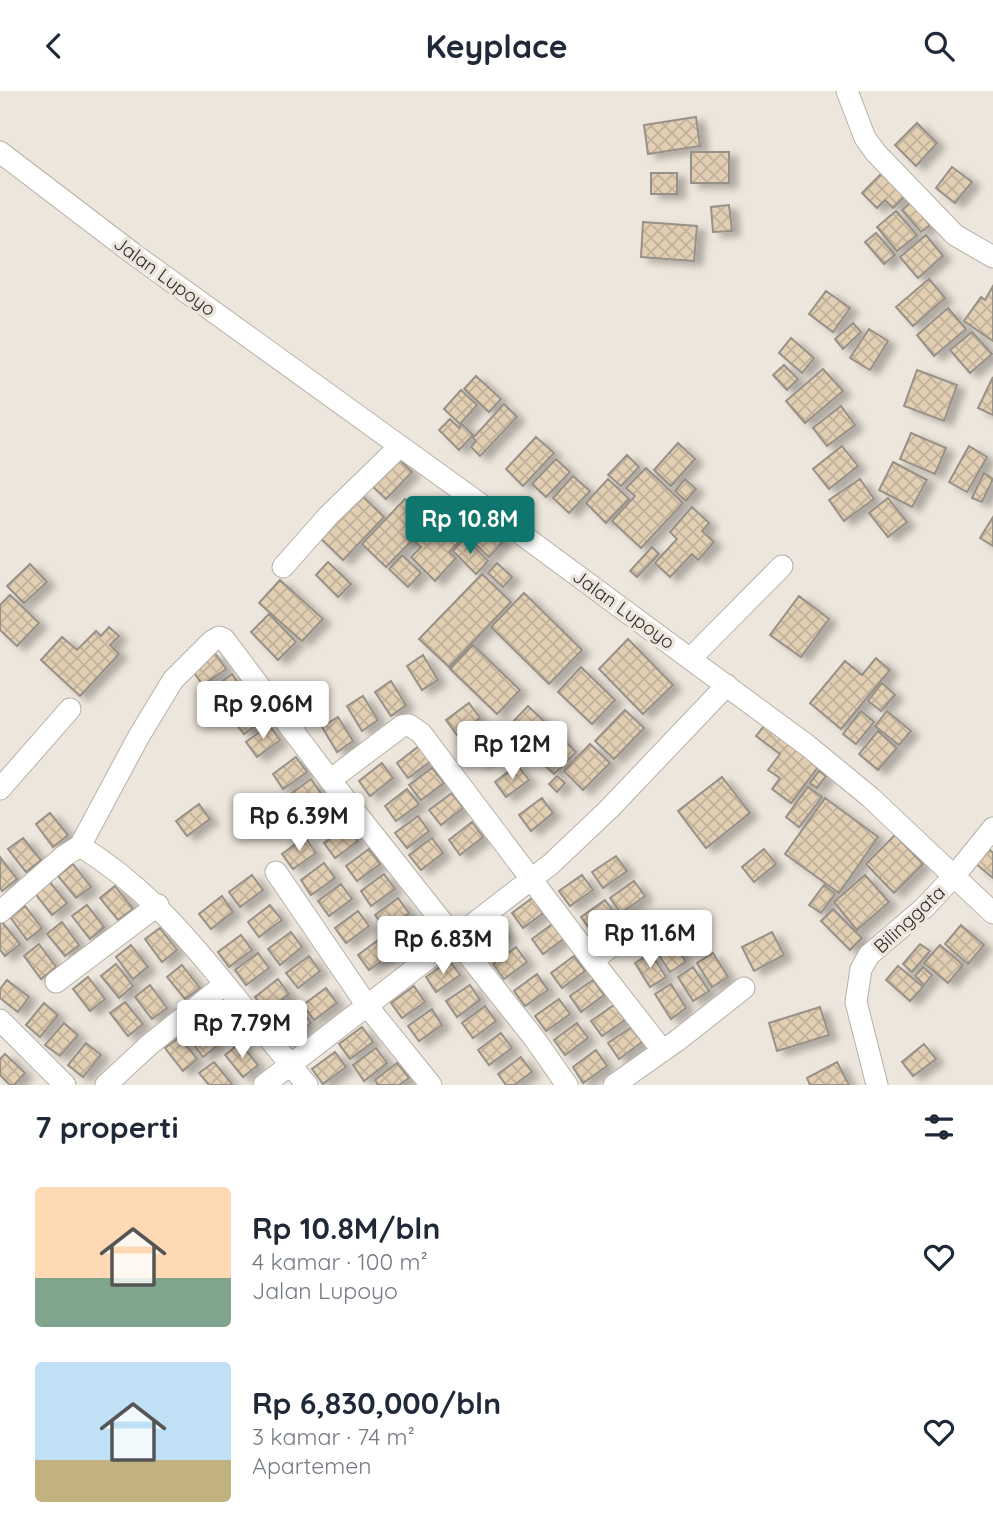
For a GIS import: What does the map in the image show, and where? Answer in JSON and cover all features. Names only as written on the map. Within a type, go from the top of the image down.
[{"type":"street","points":[[848,91],[865,138],[876,153],[955,235],[993,257]]},
{"type":"street","name":"Jalan Lupoyo","points":[[0,152],[135,255],[691,658],[808,746],[870,797],[993,913]]},
{"type":"street","points":[[283,567],[328,516],[400,446]]},
{"type":"street","points":[[691,658],[782,566]]},
{"type":"street","points":[[0,912],[64,856],[80,846],[139,736],[173,680],[219,637],[227,642],[330,780],[534,1038],[567,1085]]},
{"type":"street","points":[[264,1085],[533,879],[609,809],[727,685]]},
{"type":"street","points":[[0,789],[70,709]]},
{"type":"street","points":[[330,780],[402,726],[414,727],[663,1051]]},
{"type":"street","name":"Bilinggata","points":[[877,1085],[856,1002],[860,969],[869,955],[924,908],[993,828]]},
{"type":"street","points":[[80,846],[120,873],[158,905],[183,931],[289,1066],[307,1085]]},
{"type":"street","points":[[276,872],[368,1007],[431,1085]]},
{"type":"street","points":[[56,982],[158,905]]},
{"type":"street","points":[[106,1085],[149,1045],[225,984]]},
{"type":"street","points":[[614,1085],[744,988]]},
{"type":"street","points":[[0,1020],[54,1081]]},
{"type":"lane","points":[[596,965],[658,917]]},
{"type":"building","points":[[696,117],[700,146],[648,154],[644,125]]},
{"type":"building","points":[[917,123],[937,143],[916,166],[895,145]]},
{"type":"building","points":[[691,152],[729,152],[729,183],[691,183]]},
{"type":"building","points":[[952,167],[972,182],[955,203],[936,188]]},
{"type":"building","points":[[885,170],[908,193],[893,208],[885,200],[877,208],[862,193]]},
{"type":"building","points":[[651,173],[677,173],[677,194],[651,194]]},
{"type":"building","points":[[911,202],[930,225],[921,232],[902,210]]},
{"type":"building","points":[[729,205],[732,231],[713,232],[711,207]]},
{"type":"building","points":[[896,211],[917,235],[897,251],[877,227]]},
{"type":"building","points":[[643,222],[697,226],[694,261],[641,257]]},
{"type":"building","points":[[876,233],[895,255],[884,264],[865,242]]},
{"type":"building","points":[[926,235],[943,256],[918,278],[900,257]]},
{"type":"building","points":[[929,279],[945,298],[913,326],[896,307]]},
{"type":"building","points":[[993,286],[993,341],[964,321],[981,297],[985,300]]},
{"type":"building","points":[[826,291],[850,308],[833,332],[809,314]]},
{"type":"building","points":[[948,308],[966,329],[934,356],[917,335]]},
{"type":"building","points":[[853,323],[861,332],[843,349],[835,339]]},
{"type":"building","points":[[869,329],[888,341],[870,370],[850,358]]},
{"type":"building","points":[[972,332],[992,354],[970,373],[950,350]]},
{"type":"building","points":[[791,338],[814,358],[802,373],[779,353]]},
{"type":"building","points":[[784,365],[798,379],[787,390],[773,375]]},
{"type":"building","points":[[823,369],[843,391],[805,423],[786,401]]},
{"type":"building","points":[[917,370],[957,385],[944,421],[904,406]]},
{"type":"building","points":[[476,376],[501,399],[489,412],[464,389]]},
{"type":"building","points":[[993,377],[993,415],[978,408]]},
{"type":"building","points":[[461,390],[477,405],[460,424],[444,409]]},
{"type":"building","points":[[504,404],[517,417],[480,456],[471,447],[476,441],[473,438]]},
{"type":"building","points":[[841,406],[855,425],[827,446],[813,428]]},
{"type":"building","points":[[450,419],[459,428],[462,424],[473,435],[459,450],[439,430]]},
{"type":"building","points":[[911,433],[946,448],[935,474],[900,459]]},
{"type":"building","points":[[536,437],[554,453],[523,486],[506,469]]},
{"type":"building","points":[[678,443],[695,459],[671,486],[654,470]]},
{"type":"building","points":[[842,446],[858,466],[829,489],[813,469]]},
{"type":"building","points":[[969,446],[987,457],[967,492],[949,482]]},
{"type":"building","points":[[627,455],[639,467],[621,486],[608,475]]},
{"type":"building","points":[[396,456],[412,472],[386,499],[370,484]]},
{"type":"building","points":[[556,459],[570,472],[546,497],[532,484]]},
{"type":"building","points":[[893,462],[927,480],[912,507],[879,490]]},
{"type":"building","points":[[646,468],[683,503],[641,548],[612,521],[635,496],[626,488]]},
{"type":"building","points":[[984,473],[993,479],[982,502],[972,498]]},
{"type":"building","points":[[573,476],[590,491],[569,513],[553,498]]},
{"type":"building","points":[[608,479],[629,499],[606,523],[586,503]]},
{"type":"building","points":[[685,479],[696,489],[686,501],[675,491]]},
{"type":"building","points":[[860,479],[874,499],[844,521],[829,500]]},
{"type":"building","points":[[356,490],[384,517],[343,560],[315,533]]},
{"type":"building","points":[[888,498],[907,522],[888,537],[869,513]]},
{"type":"building","points":[[405,499],[430,522],[386,567],[362,544]]},
{"type":"building","points":[[692,507],[709,523],[702,531],[714,542],[698,560],[692,554],[670,577],[655,563],[677,539],[670,532]]},
{"type":"building","points":[[456,511],[473,527],[449,552],[456,558],[435,581],[411,557],[421,547],[415,542],[444,512],[450,517]]},
{"type":"building","points":[[993,517],[993,546],[980,538]]},
{"type":"building","points":[[483,522],[504,541],[489,557],[468,537]]},
{"type":"building","points":[[465,538],[488,561],[476,574],[453,551]]},
{"type":"building","points":[[652,547],[659,554],[637,577],[630,571]]},
{"type":"building","points":[[402,555],[421,573],[408,587],[389,569]]},
{"type":"building","points":[[328,562],[351,584],[338,597],[316,575]]},
{"type":"building","points":[[497,563],[512,577],[503,587],[488,573]]},
{"type":"building","points":[[30,564],[47,582],[24,603],[7,586]]},
{"type":"building","points":[[482,574],[511,602],[449,667],[419,639]]},
{"type":"building","points":[[280,580],[323,619],[302,641],[259,603]]},
{"type":"building","points":[[524,593],[582,650],[549,684],[491,627]]},
{"type":"building","points":[[10,595],[39,623],[17,646],[0,630],[0,605]]},
{"type":"building","points":[[799,596],[829,619],[801,657],[770,635]]},
{"type":"building","points":[[269,614],[296,642],[278,660],[251,632]]},
{"type":"building","points":[[109,627],[119,636],[110,645],[119,654],[80,696],[41,660],[62,637],[77,650],[96,631],[101,636]]},
{"type":"building","points":[[628,639],[673,685],[643,714],[599,669]]},
{"type":"building","points":[[473,645],[520,690],[497,714],[450,669]]},
{"type":"building","points":[[215,653],[226,669],[203,685],[192,670]]},
{"type":"building","points":[[423,655],[438,680],[422,690],[407,666]]},
{"type":"building","points":[[876,658],[890,670],[841,729],[810,703],[845,661],[862,675]]},
{"type":"building","points":[[581,667],[615,700],[592,724],[558,692]]},
{"type":"building","points":[[232,674],[243,690],[219,706],[209,691]]},
{"type":"building","points":[[391,681],[406,705],[391,716],[375,692]]},
{"type":"building","points":[[882,683],[895,695],[881,711],[868,701]]},
{"type":"building","points":[[363,696],[378,720],[362,731],[347,706]]},
{"type":"building","points":[[256,701],[267,717],[244,734],[232,718]]},
{"type":"building","points":[[469,703],[480,718],[457,735],[446,720]]},
{"type":"building","points":[[528,706],[551,728],[532,748],[509,726]]},
{"type":"building","points":[[625,710],[644,728],[614,759],[595,741]]},
{"type":"building","points":[[861,711],[874,722],[856,744],[843,734]]},
{"type":"building","points":[[887,711],[911,731],[899,745],[875,726]]},
{"type":"building","points":[[338,717],[353,741],[337,752],[322,727]]},
{"type":"building","points":[[767,722],[821,763],[791,803],[772,789],[780,778],[768,770],[780,754],[756,736]]},
{"type":"building","points":[[269,725],[280,740],[257,757],[246,742]]},
{"type":"building","points":[[554,730],[576,752],[554,774],[532,753]]},
{"type":"building","points":[[878,731],[897,748],[878,770],[859,754]]},
{"type":"building","points":[[493,732],[504,747],[481,764],[470,749]]},
{"type":"building","points":[[518,738],[530,750],[522,758],[511,746]]},
{"type":"building","points":[[590,744],[610,763],[583,790],[564,771]]},
{"type":"building","points":[[419,746],[431,761],[408,778],[397,763]]},
{"type":"building","points":[[296,757],[307,772],[283,789],[273,774]]},
{"type":"building","points":[[382,763],[393,778],[370,796],[359,781]]},
{"type":"building","points":[[517,765],[529,780],[506,797],[495,782]]},
{"type":"building","points":[[432,768],[444,783],[421,800],[409,785]]},
{"type":"building","points":[[819,771],[826,776],[817,788],[810,783]]},
{"type":"building","points":[[557,776],[565,783],[557,792],[549,784]]},
{"type":"building","points":[[722,777],[750,813],[706,848],[678,811]]},
{"type":"building","points":[[311,779],[322,795],[299,811],[288,796]]},
{"type":"building","points":[[808,787],[822,797],[799,827],[786,817]]},
{"type":"building","points":[[407,789],[419,804],[396,821],[385,806]]},
{"type":"building","points":[[452,793],[463,808],[441,825],[429,810]]},
{"type":"building","points":[[268,795],[278,810],[255,827],[244,811]]},
{"type":"building","points":[[542,798],[553,813],[531,831],[519,815]]},
{"type":"building","points":[[825,798],[878,837],[839,893],[785,854]]},
{"type":"building","points":[[329,800],[340,815],[317,832],[306,817]]},
{"type":"building","points":[[199,804],[210,819],[187,836],[176,821]]},
{"type":"building","points":[[50,813],[68,835],[53,847],[36,824]]},
{"type":"building","points":[[418,816],[429,831],[407,848],[395,833]]},
{"type":"building","points":[[472,822],[483,837],[460,855],[449,840]]},
{"type":"building","points":[[347,826],[358,841],[335,858],[324,843]]},
{"type":"building","points":[[895,835],[923,864],[894,893],[866,864]]},
{"type":"building","points":[[305,837],[316,853],[293,869],[282,854]]},
{"type":"building","points":[[23,838],[41,860],[26,872],[8,849]]},
{"type":"building","points":[[432,838],[443,853],[421,870],[409,855]]},
{"type":"building","points":[[369,849],[380,864],[357,881],[346,866]]},
{"type":"building","points":[[764,849],[776,864],[754,882],[742,867]]},
{"type":"building","points":[[989,849],[993,853],[993,878],[976,864]]},
{"type":"building","points":[[616,856],[627,871],[603,888],[592,872]]},
{"type":"building","points":[[0,857],[17,879],[2,891],[0,888]]},
{"type":"building","points":[[324,863],[335,878],[311,895],[301,880]]},
{"type":"building","points":[[73,864],[91,887],[76,898],[58,876]]},
{"type":"building","points":[[384,874],[395,889],[371,906],[361,891]]},
{"type":"building","points":[[252,875],[263,890],[240,907],[229,892]]},
{"type":"building","points":[[582,875],[593,890],[570,906],[559,891]]},
{"type":"building","points":[[865,875],[889,902],[857,930],[834,902]]},
{"type":"building","points":[[49,881],[67,903],[52,915],[34,892]]},
{"type":"building","points":[[634,881],[645,896],[621,913],[610,898]]},
{"type":"building","points":[[341,884],[352,899],[329,916],[318,901]]},
{"type":"building","points":[[824,885],[835,894],[821,913],[809,905]]},
{"type":"building","points":[[115,886],[133,909],[118,920],[100,898]]},
{"type":"building","points":[[222,896],[233,912],[211,929],[199,914]]},
{"type":"building","points":[[535,896],[546,911],[523,928],[512,913]]},
{"type":"building","points":[[398,898],[409,913],[386,930],[375,915]]},
{"type":"building","points":[[605,900],[616,915],[592,932],[581,917]]},
{"type":"building","points":[[87,905],[104,927],[90,939],[72,916]]},
{"type":"building","points":[[270,905],[282,920],[259,937],[248,922]]},
{"type":"building","points":[[25,906],[42,928],[27,940],[10,917]]},
{"type":"building","points":[[833,909],[862,938],[850,950],[821,921]]},
{"type":"building","points":[[358,911],[369,926],[346,943],[335,928]]},
{"type":"building","points":[[499,921],[510,937],[487,954],[476,938]]},
{"type":"building","points":[[2,922],[20,944],[5,956],[0,950]]},
{"type":"building","points":[[62,922],[79,945],[65,956],[47,934]]},
{"type":"building","points":[[555,922],[566,937],[543,954],[532,939]]},
{"type":"building","points":[[417,923],[428,939],[405,955],[394,940]]},
{"type":"building","points":[[961,925],[984,945],[968,964],[945,944]]},
{"type":"building","points":[[160,928],[177,950],[162,962],[145,939]]},
{"type":"building","points":[[291,932],[302,947],[280,965],[268,949]]},
{"type":"building","points":[[772,932],[784,955],[754,971],[742,947]]},
{"type":"building","points":[[241,935],[252,950],[229,967],[218,952]]},
{"type":"building","points":[[381,938],[392,953],[369,970],[358,955]]},
{"type":"building","points":[[670,938],[686,962],[670,972],[654,948]]},
{"type":"building","points":[[39,944],[56,967],[41,979],[24,956]]},
{"type":"building","points":[[920,944],[930,951],[912,972],[903,964]]},
{"type":"building","points":[[131,945],[148,967],[133,979],[116,957]]},
{"type":"building","points":[[940,945],[963,965],[948,983],[924,963]]},
{"type":"building","points":[[516,947],[527,962],[504,979],[493,964]]},
{"type":"building","points":[[258,953],[269,968],[246,985],[235,970]]},
{"type":"building","points":[[651,953],[666,977],[650,987],[635,963]]},
{"type":"building","points":[[713,953],[728,977],[712,987],[697,963]]},
{"type":"building","points":[[309,956],[320,971],[298,988],[286,973]]},
{"type":"building","points":[[574,956],[585,971],[562,988],[551,973]]},
{"type":"building","points":[[449,960],[460,975],[436,992],[426,977]]},
{"type":"building","points":[[116,964],[133,986],[119,998],[101,976]]},
{"type":"building","points":[[182,965],[200,988],[185,999],[167,977]]},
{"type":"building","points":[[898,966],[923,987],[910,1001],[886,980]]},
{"type":"building","points":[[693,967],[709,991],[693,1001],[678,977]]},
{"type":"building","points":[[923,967],[932,975],[924,985],[915,976]]},
{"type":"building","points":[[537,974],[548,990],[525,1006],[514,991]]},
{"type":"building","points":[[88,977],[105,999],[90,1011],[73,989]]},
{"type":"building","points":[[278,979],[289,994],[266,1012],[255,997]]},
{"type":"building","points":[[7,980],[29,997],[18,1012],[0,998],[0,989]]},
{"type":"building","points":[[593,980],[604,995],[581,1012],[570,996]]},
{"type":"building","points":[[671,984],[686,1008],[671,1019],[655,994]]},
{"type":"building","points":[[150,985],[167,1008],[152,1019],[135,997]]},
{"type":"building","points":[[470,985],[480,1000],[457,1017],[446,1001]]},
{"type":"building","points":[[414,986],[425,1002],[402,1018],[391,1003]]},
{"type":"building","points":[[326,988],[337,1003],[314,1020],[303,1005]]},
{"type":"building","points":[[559,999],[570,1014],[546,1031],[535,1016]]},
{"type":"building","points":[[125,1002],[143,1024],[128,1036],[110,1013]]},
{"type":"building","points":[[44,1003],[58,1015],[40,1037],[26,1025]]},
{"type":"building","points":[[229,1004],[241,1019],[218,1036],[207,1021]]},
{"type":"building","points":[[614,1005],[625,1020],[602,1036],[591,1021]]},
{"type":"building","points":[[485,1006],[496,1021],[473,1038],[462,1023]]},
{"type":"building","points":[[820,1007],[829,1035],[777,1051],[769,1023]]},
{"type":"building","points":[[299,1008],[311,1023],[288,1040],[277,1025]]},
{"type":"building","points":[[432,1009],[442,1025],[419,1041],[408,1026]]},
{"type":"building","points":[[200,1022],[218,1045],[203,1057],[186,1034]]},
{"type":"building","points":[[64,1023],[78,1035],[60,1056],[45,1045]]},
{"type":"building","points":[[577,1023],[588,1038],[565,1055],[554,1040]]},
{"type":"building","points":[[362,1027],[373,1042],[350,1059],[339,1044]]},
{"type":"building","points":[[632,1027],[642,1042],[619,1059],[608,1043]]},
{"type":"building","points":[[501,1033],[512,1048],[489,1065],[478,1050]]},
{"type":"building","points":[[180,1037],[197,1059],[183,1071],[165,1048]]},
{"type":"building","points":[[86,1043],[101,1055],[83,1077],[68,1065]]},
{"type":"building","points":[[240,1043],[258,1065],[243,1077],[225,1055]]},
{"type":"building","points":[[924,1044],[936,1059],[913,1076],[902,1062]]},
{"type":"building","points":[[376,1048],[387,1063],[364,1081],[353,1065]]},
{"type":"building","points":[[596,1050],[607,1066],[583,1083],[573,1067]]},
{"type":"building","points":[[335,1052],[346,1067],[323,1084],[312,1069]]},
{"type":"building","points":[[5,1054],[25,1073],[14,1085],[10,1085],[0,1075],[0,1059]]},
{"type":"building","points":[[521,1057],[532,1072],[514,1085],[506,1085],[498,1074]]},
{"type":"building","points":[[214,1062],[231,1085],[209,1085],[199,1073]]},
{"type":"building","points":[[837,1062],[849,1085],[810,1085],[807,1078]]},
{"type":"building","points":[[397,1063],[409,1078],[399,1085],[378,1085],[375,1080]]}]
